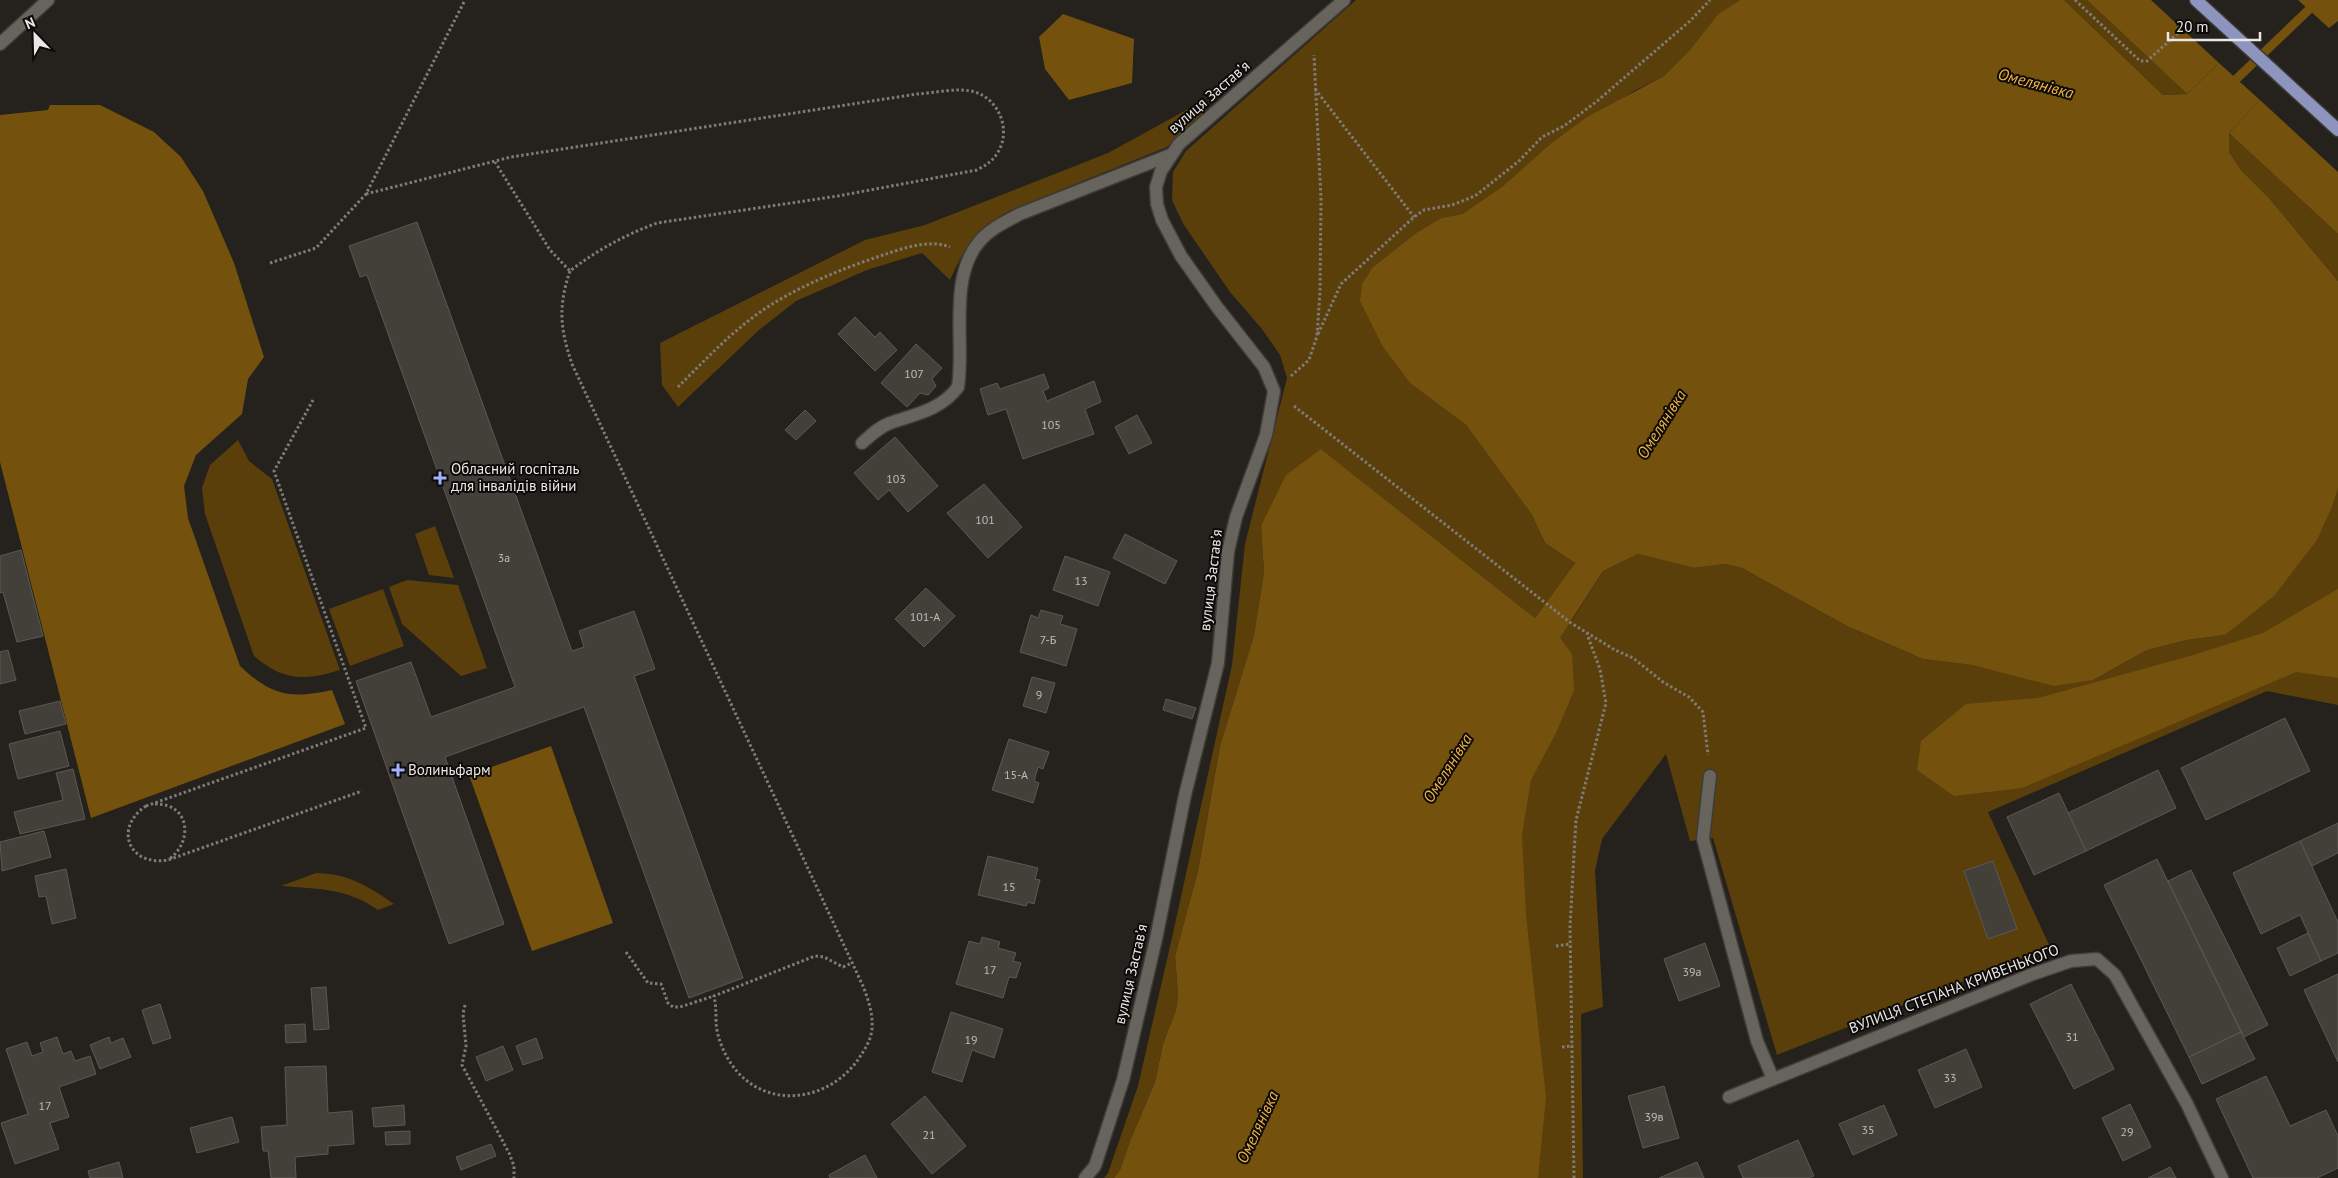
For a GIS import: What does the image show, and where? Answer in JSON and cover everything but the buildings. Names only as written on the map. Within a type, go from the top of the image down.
[{"type":"main road","points":[[2196,0],[2338,130]]},
{"type":"street","points":[[0,44],[48,0]]},
{"type":"street","name":"вулиця Заставʼя","points":[[1085,1178],[1094,1166],[1123,1080],[1156,939],[1185,795],[1218,663],[1228,552],[1236,517],[1266,435],[1274,391],[1264,366],[1216,307],[1186,264],[1162,220],[1157,204],[1156,188],[1161,171],[1179,144],[1314,28],[1328,4],[1344,0]]},
{"type":"street","points":[[862,443],[890,423],[914,416],[941,404],[958,387],[962,280],[970,255],[979,241],[996,227],[1020,214],[1170,155]]},
{"type":"street","points":[[1710,776],[1703,839],[1757,1041],[1773,1079]]},
{"type":"street","name":"ВУЛИЦЯ СТЕПАНА КРИВЕНЬКОГО","points":[[1729,1096],[2033,974],[2071,961],[2097,959],[2115,975],[2187,1104],[2222,1178]]},
{"type":"path","points":[[270,263],[316,248],[366,194],[465,0]]},
{"type":"path","points":[[1710,0],[1690,20],[1596,102],[1564,126],[1542,137],[1520,161],[1475,196],[1452,205],[1424,210],[1414,217],[1341,284],[1317,336],[1309,360],[1274,391],[1547,602],[1571,623],[1615,650],[1633,658],[1663,682],[1689,696],[1703,712],[1710,776]]},
{"type":"path","points":[[2075,0],[2140,61],[2147,61],[2187,25]]},
{"type":"path","points":[[1314,28],[1321,199],[1320,291],[1317,336]]},
{"type":"path","points":[[1315,89],[1414,217]]},
{"type":"path","points":[[366,194],[511,157],[917,94],[962,90],[977,92],[997,107],[1002,119],[1004,135],[999,152],[990,163],[977,170],[838,196],[657,223],[630,233],[602,248],[570,271],[564,289],[560,313],[564,339],[572,364],[852,963],[870,1004],[872,1028],[866,1047],[853,1068],[837,1082],[817,1093],[792,1096],[768,1092],[748,1082],[732,1065],[722,1045],[716,1025],[714,996]]},
{"type":"path","points":[[495,162],[550,250],[570,271]]},
{"type":"path","points":[[678,387],[729,338],[768,307],[805,286],[854,264],[911,246],[944,245],[970,255]]},
{"type":"path","points":[[313,400],[274,471],[366,728],[146,806],[137,812],[130,822],[128,833],[130,844],[136,853],[146,860],[157,862],[168,860],[362,791]]},
{"type":"path","points":[[1574,1178],[1570,944],[1576,820],[1606,703],[1600,669],[1587,634]]},
{"type":"path","points":[[146,806],[157,804],[168,806],[178,813],[184,822],[186,833],[184,844],[177,854],[168,860]]},
{"type":"path","points":[[1556,946],[1570,944]]},
{"type":"path","points":[[626,952],[648,983],[661,984],[668,1003],[673,1007],[714,996],[815,956],[824,957],[843,967],[852,963]]},
{"type":"path","points":[[465,1004],[463,1014],[466,1046],[462,1065],[505,1145],[514,1166],[514,1178]]},
{"type":"path","points":[[1562,1047],[1572,1046]]},
{"type":"shaded area","points":[[1356,0],[1740,0],[1718,14],[1689,51],[1664,76],[1634,91],[1549,145],[1503,186],[1462,214],[1441,218],[1416,233],[1373,267],[1411,384],[1466,425],[1532,515],[1545,543],[1575,563],[1535,618],[1322,450],[1261,526],[1264,572],[1254,635],[1220,746],[1198,871],[1175,956],[1178,995],[1176,1010],[1163,1044],[1155,1082],[1120,1170],[1114,1178],[1104,1178],[1108,1173],[1138,1086],[1171,942],[1232,665],[1245,544],[1287,378],[1280,355],[1262,329],[1230,292],[1184,225],[1172,200],[1173,172],[1186,151]]},
{"type":"shaded area","points":[[2064,0],[2087,0],[2187,94],[2163,95]]},
{"type":"shaded area","points":[[2087,0],[2151,0],[2219,63],[2187,94]]},
{"type":"shaded area","points":[[2260,100],[2338,172],[2338,234],[2229,133]]},
{"type":"shaded area","points":[[1201,102],[1206,113],[1167,147],[1011,210],[989,224],[980,231],[967,247],[950,280],[922,253],[867,270],[796,301],[759,330],[678,407],[662,385],[660,343],[865,240],[925,225],[1108,153]]},
{"type":"shaded area","points":[[50,105],[100,105],[154,132],[181,157],[203,191],[234,263],[264,357],[248,379],[242,414],[196,455],[184,486],[188,518],[240,666],[262,684],[282,693],[304,694],[332,690],[345,724],[91,818],[0,462],[0,115],[48,110]]},
{"type":"shaded area","points":[[2229,133],[2338,234],[2338,281],[2269,198],[2241,170],[2229,152]]},
{"type":"shaded area","points":[[238,440],[249,461],[272,479],[340,670],[315,676],[294,676],[275,670],[254,656],[205,514],[202,488],[210,465]]},
{"type":"shaded area","points":[[2338,488],[2338,705],[2267,691],[1988,812],[2050,947],[1777,1055],[1713,838],[1690,841],[1666,754],[1602,839],[1595,871],[1603,1007],[1581,1014],[1583,1178],[1526,1178],[1503,854],[1551,638],[1571,622],[1603,571],[1638,554],[1694,568],[1725,564],[1742,568],[1847,626],[1923,659],[1972,665],[2003,672],[2093,680],[2147,650],[2187,640],[2225,635]]},
{"type":"shaded area","points":[[435,526],[454,578],[429,575],[415,534]]},
{"type":"shaded area","points":[[407,580],[458,585],[487,668],[461,676],[402,624],[389,587]]},
{"type":"shaded area","points":[[383,589],[404,646],[350,666],[329,609]]},
{"type":"shaded area","points":[[2338,589],[2338,678],[2296,672],[2022,788],[1954,796],[1917,770],[1921,741],[1966,704],[2038,698],[2190,656],[2263,633]]},
{"type":"shaded area","points":[[551,746],[613,923],[532,951],[469,775]]},
{"type":"shaded area","points":[[316,873],[348,878],[376,892],[394,904],[378,910],[355,897],[332,891],[281,886]]},
{"type":"water","points":[[1740,0],[2064,0],[2163,95],[2187,94],[2219,63],[2260,100],[2229,133],[2229,152],[2241,170],[2269,198],[2338,281],[2338,488],[2317,540],[2274,596],[2225,635],[2187,640],[2147,650],[2093,680],[2054,686],[1972,665],[1923,659],[1847,626],[1742,568],[1725,564],[1694,568],[1638,554],[1603,571],[1560,638],[1572,654],[1574,690],[1557,731],[1531,780],[1522,835],[1526,915],[1546,1097],[1538,1178],[1114,1178],[1120,1170],[1155,1082],[1163,1044],[1176,1010],[1178,995],[1175,956],[1198,871],[1220,746],[1254,635],[1264,572],[1261,526],[1286,475],[1321,449],[1535,618],[1575,563],[1545,543],[1532,515],[1466,425],[1411,384],[1383,347],[1360,301],[1362,284],[1373,267],[1416,233],[1441,218],[1462,214],[1503,186],[1549,145],[1587,117],[1664,76],[1689,51],[1718,14]]},
{"type":"water","points":[[2298,0],[2338,0],[2338,21],[2329,28]]},
{"type":"water","points":[[1063,14],[1134,39],[1132,83],[1069,100],[1045,69],[1039,37]]},
{"type":"waterway","name":"Омелянівка","points":[[2228,87],[2319,0]]},
{"type":"place","name":"Обласний госпіталь для інвалідів війни","points":[[440,478]]},
{"type":"place","name":"Волиньфарм","points":[[398,770]]}]
